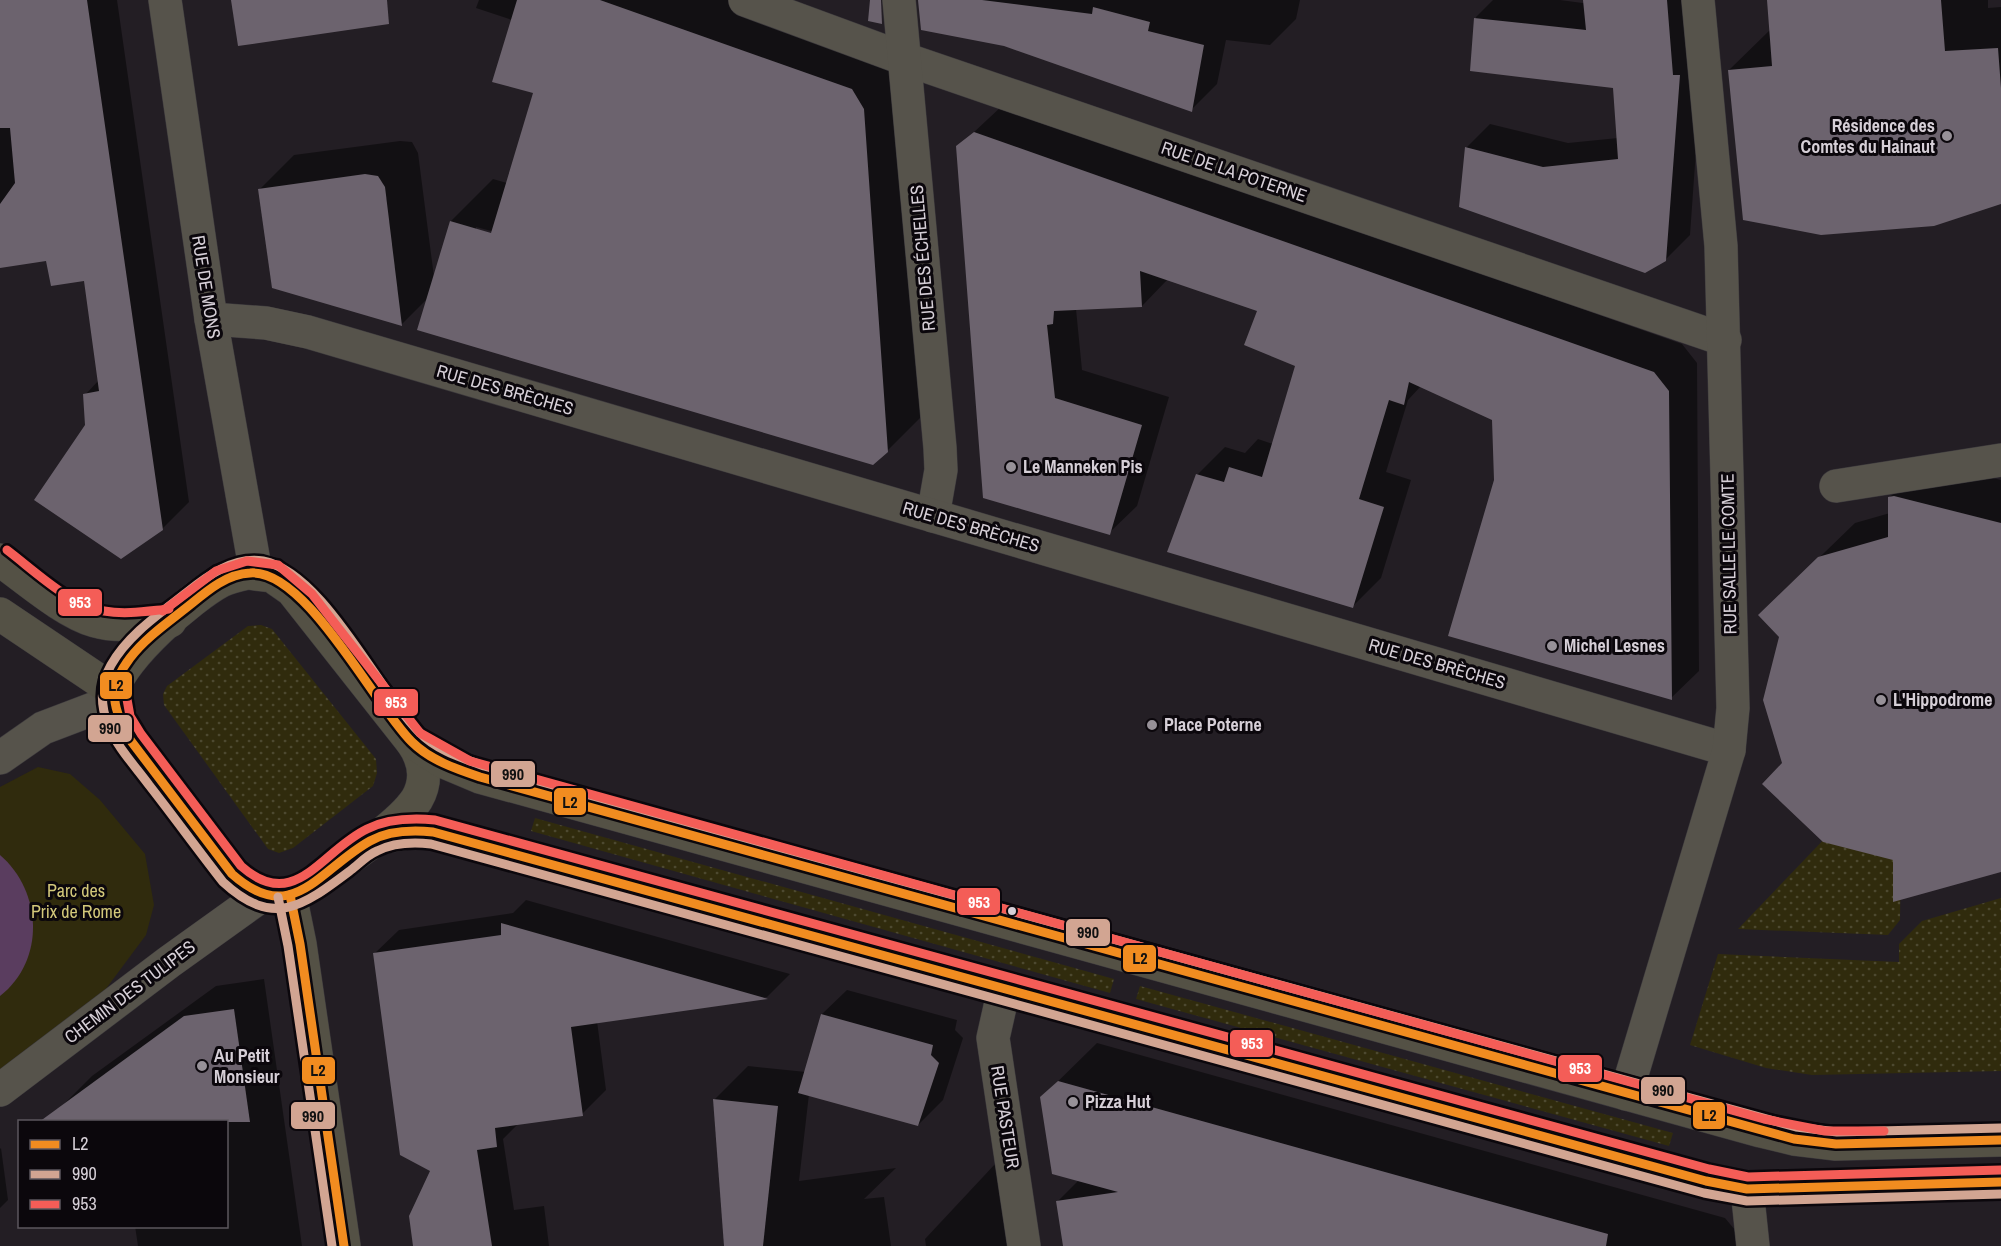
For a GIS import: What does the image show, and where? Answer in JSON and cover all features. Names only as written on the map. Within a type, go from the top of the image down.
[{"type":"main road","points":[[0,560],[75,611],[96,621],[120,624],[170,621]]},
{"type":"main road","points":[[0,614],[113,695],[124,731],[241,884],[275,896],[312,884],[373,839],[407,810],[416,799],[421,787],[423,765],[412,742],[292,590],[272,576],[256,573],[221,582],[170,621],[129,659],[113,695]]},
{"type":"main road","points":[[412,742],[447,764],[480,777],[1771,1133],[1824,1143],[2001,1140]]},
{"type":"main road","points":[[373,839],[422,830],[444,834],[1684,1176],[1747,1189],[2001,1182]]},
{"type":"main road","points":[[275,896],[300,944],[344,1246]]},
{"type":"street","name":"RUE DE MONS","points":[[165,0],[210,319],[256,573]]},
{"type":"street","name":"RUE DE LA POTERNE","points":[[744,0],[803,9],[905,58],[1725,340]]},
{"type":"street","name":"RUE DES ÉCHELLES","points":[[899,0],[940,448],[941,470],[933,516]]},
{"type":"street","name":"RUE SALLE LE COMTE","points":[[1626,1094],[1729,750],[1733,708],[1725,340],[1719,219],[1698,0]]},
{"type":"street","name":"RUE DES BRÈCHES","points":[[210,319],[266,323],[308,332],[1729,750]]},
{"type":"street","points":[[1836,486],[2001,460]]},
{"type":"street","points":[[0,758],[43,728],[113,695]]},
{"type":"street","name":"CHEMIN DES TULIPES","points":[[0,1090],[169,962],[275,896]]},
{"type":"street","name":"RUE PASTEUR","points":[[1004,989],[993,1038],[1024,1246]]},
{"type":"street","points":[[1747,1189],[1753,1246]]},
{"type":"green space","points":[[261,625],[272,629],[376,759],[377,773],[373,786],[293,848],[279,853],[268,849],[164,705],[163,694],[167,686],[248,626]]},
{"type":"green space","name":"Parc des Prix de Rome","points":[[38,767],[70,774],[100,800],[145,854],[154,905],[146,935],[105,990],[0,1073],[0,787]]},
{"type":"green space","points":[[535,818],[1114,979],[1110,993],[531,831]]},
{"type":"green space","points":[[1829,834],[1901,853],[1900,920],[1888,935],[1738,929]]},
{"type":"green space","points":[[2001,898],[2001,1071],[1812,1075],[1766,1068],[1690,1045],[1718,954],[1899,962],[1899,944],[1922,921]]},
{"type":"green space","points":[[1140,986],[1673,1133],[1669,1146],[1136,999]]},
{"type":"shaded area","points":[[0,855],[14,870],[24,887],[31,906],[33,926],[31,945],[25,964],[15,981],[0,996]]},
{"type":"building","points":[[0,0],[87,0],[163,530],[121,559],[34,500],[85,425],[83,394],[99,391],[84,281],[51,286],[46,261],[0,268],[0,204],[15,183],[10,128],[0,128]]},
{"type":"building","points":[[231,0],[387,0],[389,24],[238,46]]},
{"type":"building","points":[[517,0],[600,0],[852,89],[864,109],[888,452],[873,465],[417,330],[450,221],[491,233],[533,93],[492,82]]},
{"type":"building","points":[[870,0],[881,0],[882,24],[868,21]]},
{"type":"building","points":[[918,0],[982,0],[1092,14],[1093,7],[1150,22],[1148,31],[1204,45],[1192,112],[1004,46],[921,30]]},
{"type":"building","points":[[1583,0],[1667,0],[1673,75],[1680,75],[1666,261],[1645,273],[1459,207],[1465,147],[1543,167],[1618,159],[1613,88],[1470,71],[1474,18],[1586,30]]},
{"type":"building","points":[[1767,0],[1941,0],[1945,51],[1998,48],[2001,88],[2001,204],[1934,226],[1821,235],[1743,220],[1728,70],[1772,66]]},
{"type":"building","points":[[974,132],[1654,372],[1669,391],[1672,700],[1448,636],[1494,480],[1492,420],[1409,382],[1404,405],[1389,400],[1359,499],[1384,507],[1353,608],[1167,552],[1196,474],[1224,482],[1229,467],[1262,477],[1295,366],[1244,345],[1257,311],[1140,271],[1142,307],[1054,311],[1053,324],[1047,325],[1055,398],[1142,425],[1110,535],[983,498],[956,146]]},
{"type":"building","points":[[365,174],[378,176],[385,187],[402,326],[272,288],[258,189]]},
{"type":"building","name":"L'Hippodrome","points":[[1894,496],[2001,523],[2001,872],[1893,902],[1893,860],[1823,842],[1762,784],[1782,763],[1763,700],[1779,637],[1758,615],[1818,557],[1888,537],[1888,497]]},
{"type":"building","points":[[501,923],[768,999],[571,1027],[583,1116],[495,1128],[497,1147],[477,1150],[492,1246],[413,1246],[409,1216],[430,1171],[400,1155],[373,953],[501,935]]},
{"type":"building","points":[[234,1009],[250,1122],[42,1120],[184,1016]]},
{"type":"building","points":[[821,1014],[933,1045],[931,1055],[939,1063],[918,1126],[798,1093]]},
{"type":"building","points":[[1058,1081],[1608,1234],[1606,1246],[1063,1246],[1056,1201],[1118,1192],[1052,1174],[1040,1097]]},
{"type":"building","points":[[713,1099],[778,1106],[763,1246],[724,1246]]},
{"type":"transit line","name":"953","points":[[7,550],[53,586],[78,602],[91,607],[120,613],[169,609]]},
{"type":"transit line","name":"990","points":[[2001,1128],[1837,1132],[1796,1127],[484,766],[458,757],[426,739],[403,714],[328,609],[307,587],[285,570],[263,561],[252,560],[231,564],[212,574],[155,617],[118,654],[107,672],[103,687],[105,717],[121,749],[223,882],[241,896],[258,905],[273,908],[288,907],[303,902],[334,883],[377,851],[403,844],[431,844],[1704,1193],[1747,1201],[2001,1194]]},
{"type":"transit line","name":"953","points":[[163,611],[216,571],[247,561],[278,565],[312,594],[420,733],[470,761],[1764,1119],[1825,1131],[1884,1131]]},
{"type":"transit line","name":"L2","points":[[2001,1140],[1836,1144],[1794,1139],[480,777],[435,759],[412,742],[396,724],[316,615],[294,592],[271,577],[250,573],[242,574],[233,576],[211,588],[136,650],[122,669],[115,690],[116,709],[131,741],[232,874],[253,889],[272,896],[289,895],[304,889],[352,853],[377,838],[401,832],[433,832],[1706,1181],[1747,1189],[2001,1182]]},
{"type":"transit line","name":"953","points":[[125,688],[130,716],[141,734],[241,866],[260,879],[277,884],[292,881],[307,874],[367,829],[400,820],[435,820],[1709,1169],[1748,1177],[2001,1170]]},
{"type":"transit line","name":"L2","points":[[290,895],[300,944],[344,1246]]},
{"type":"transit line","name":"990","points":[[278,897],[288,946],[332,1246]]},
{"type":"place","name":"Résidence des Comtes du Hainaut","points":[[1947,136]]},
{"type":"place","name":"Le Manneken Pis","points":[[1011,467]]},
{"type":"place","name":"Michel Lesnes","points":[[1552,646]]},
{"type":"place","name":"L'Hippodrome","points":[[1881,700]]},
{"type":"place","name":"Place Poterne","points":[[1152,725]]},
{"type":"place","name":"Au Petit Monsieur","points":[[202,1066]]},
{"type":"place","name":"Pizza Hut","points":[[1073,1102]]}]
